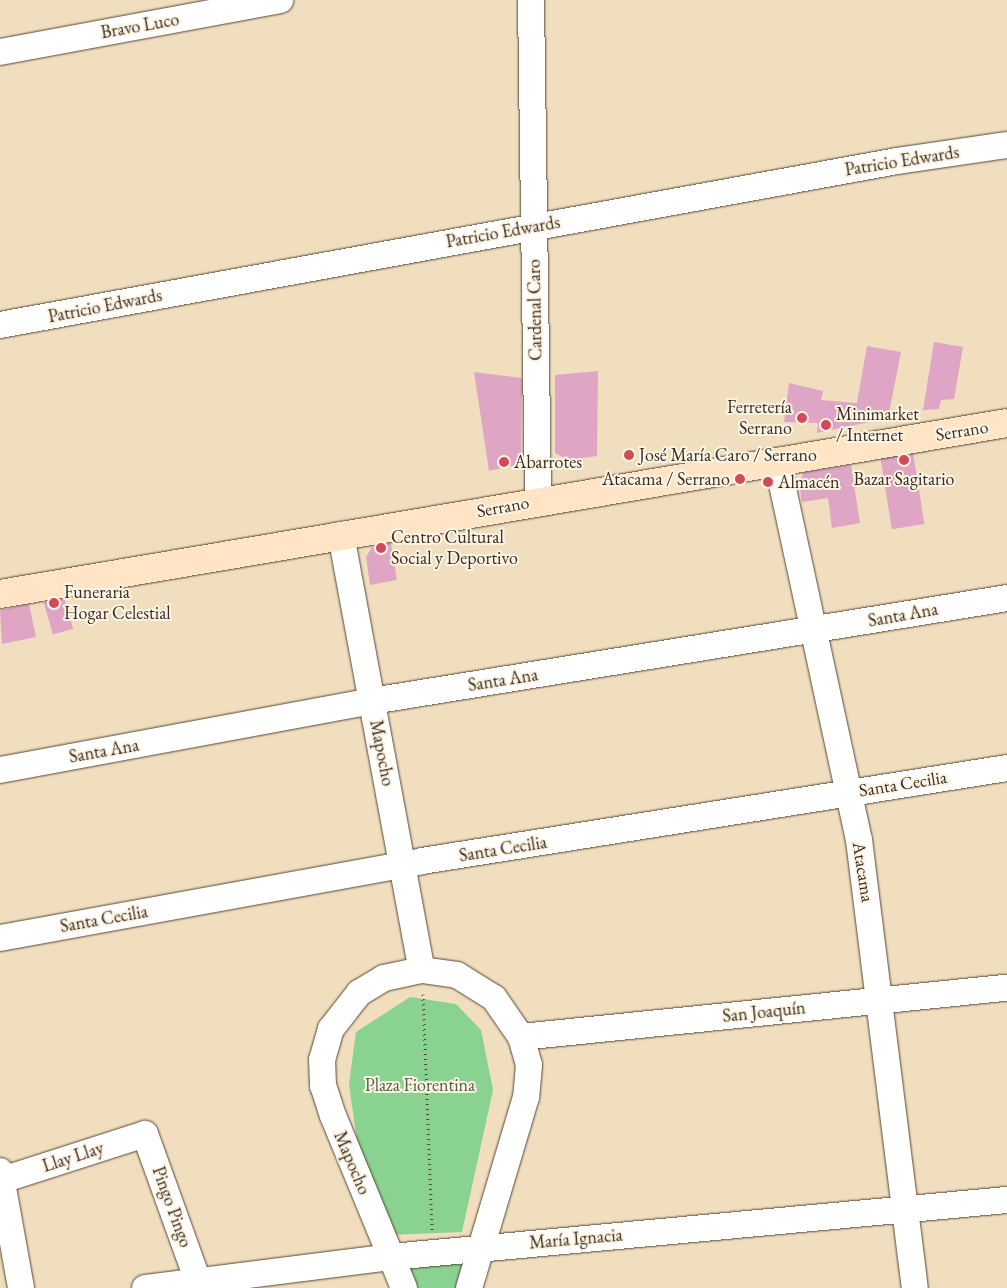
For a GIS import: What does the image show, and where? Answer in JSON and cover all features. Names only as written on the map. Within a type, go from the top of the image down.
[{"type":"main road","name":"Serrano","points":[[0,594],[538,501],[1007,423]]},
{"type":"street","name":"Bravo Luco","points":[[0,52],[280,0]]},
{"type":"street","name":"Cardenal Caro","points":[[531,0],[538,501]]},
{"type":"street","name":"Patricio Edwards","points":[[0,325],[534,226],[1007,145]]},
{"type":"street","name":"Atacama","points":[[777,461],[850,793],[880,1000],[915,1288]]},
{"type":"street","name":"Mapocho","points":[[341,535],[422,970]]},
{"type":"street","name":"Santa Ana","points":[[0,770],[372,701],[1007,598]]},
{"type":"street","name":"Santa Cecilia","points":[[0,938],[402,865],[1007,768]]},
{"type":"street","name":"Mapocho","points":[[404,1288],[333,1116],[323,1086],[322,1060],[331,1029],[359,993],[384,978],[422,970],[473,982],[500,1005],[520,1037],[529,1081],[469,1288]]},
{"type":"street","name":"San Joaquín","points":[[520,1037],[1007,988]]},
{"type":"street","name":"Llay Llay","points":[[1,1176],[145,1134]]},
{"type":"street","name":"Pingo Pingo","points":[[145,1134],[209,1283]]},
{"type":"street","points":[[1,1176],[21,1288]]},
{"type":"street","name":"María Ignacia","points":[[145,1288],[209,1283],[391,1257],[1007,1200]]},
{"type":"path","points":[[422,970],[433,1253]]},
{"type":"green space","name":"Plaza Fiorentina","points":[[410,997],[456,1004],[481,1030],[493,1090],[462,1232],[390,1235],[360,1162],[349,1084],[356,1032]]},
{"type":"green space","points":[[468,1261],[460,1288],[416,1288],[408,1269]]},
{"type":"building","points":[[934,342],[963,347],[954,399],[941,400],[939,409],[923,410]]},
{"type":"building","points":[[867,346],[901,352],[888,418],[817,433],[818,423],[784,422],[789,383],[823,391],[821,400],[857,403]]},
{"type":"building","points":[[598,371],[597,456],[568,460],[555,453],[555,375]]},
{"type":"building","points":[[474,372],[522,378],[521,459],[516,465],[489,471]]},
{"type":"building","points":[[913,452],[924,524],[892,529],[880,457]]},
{"type":"building","points":[[851,465],[860,523],[832,528],[828,498],[802,502],[799,482],[804,472]]},
{"type":"building","points":[[391,543],[397,580],[370,585],[366,557],[372,547]]},
{"type":"building","points":[[64,597],[73,629],[53,635],[44,603]]},
{"type":"building","points":[[29,604],[36,637],[2,644],[0,610]]},
{"type":"place","name":"Ferretería Serrano","points":[[802,418]]},
{"type":"place","name":"Minimarket / Internet","points":[[826,425]]},
{"type":"place","name":"José María Caro / Serrano","points":[[629,455]]},
{"type":"place","name":"Bazar Sagitario","points":[[904,460]]},
{"type":"place","name":"Abarrotes","points":[[504,462]]},
{"type":"place","name":"Atacama / Serrano","points":[[740,479]]},
{"type":"place","name":"Almacén","points":[[768,482]]},
{"type":"place","name":"Centro Cultural Social y Deportivo","points":[[381,548]]},
{"type":"place","name":"Funeraria Hogar Celestial","points":[[54,603]]}]
